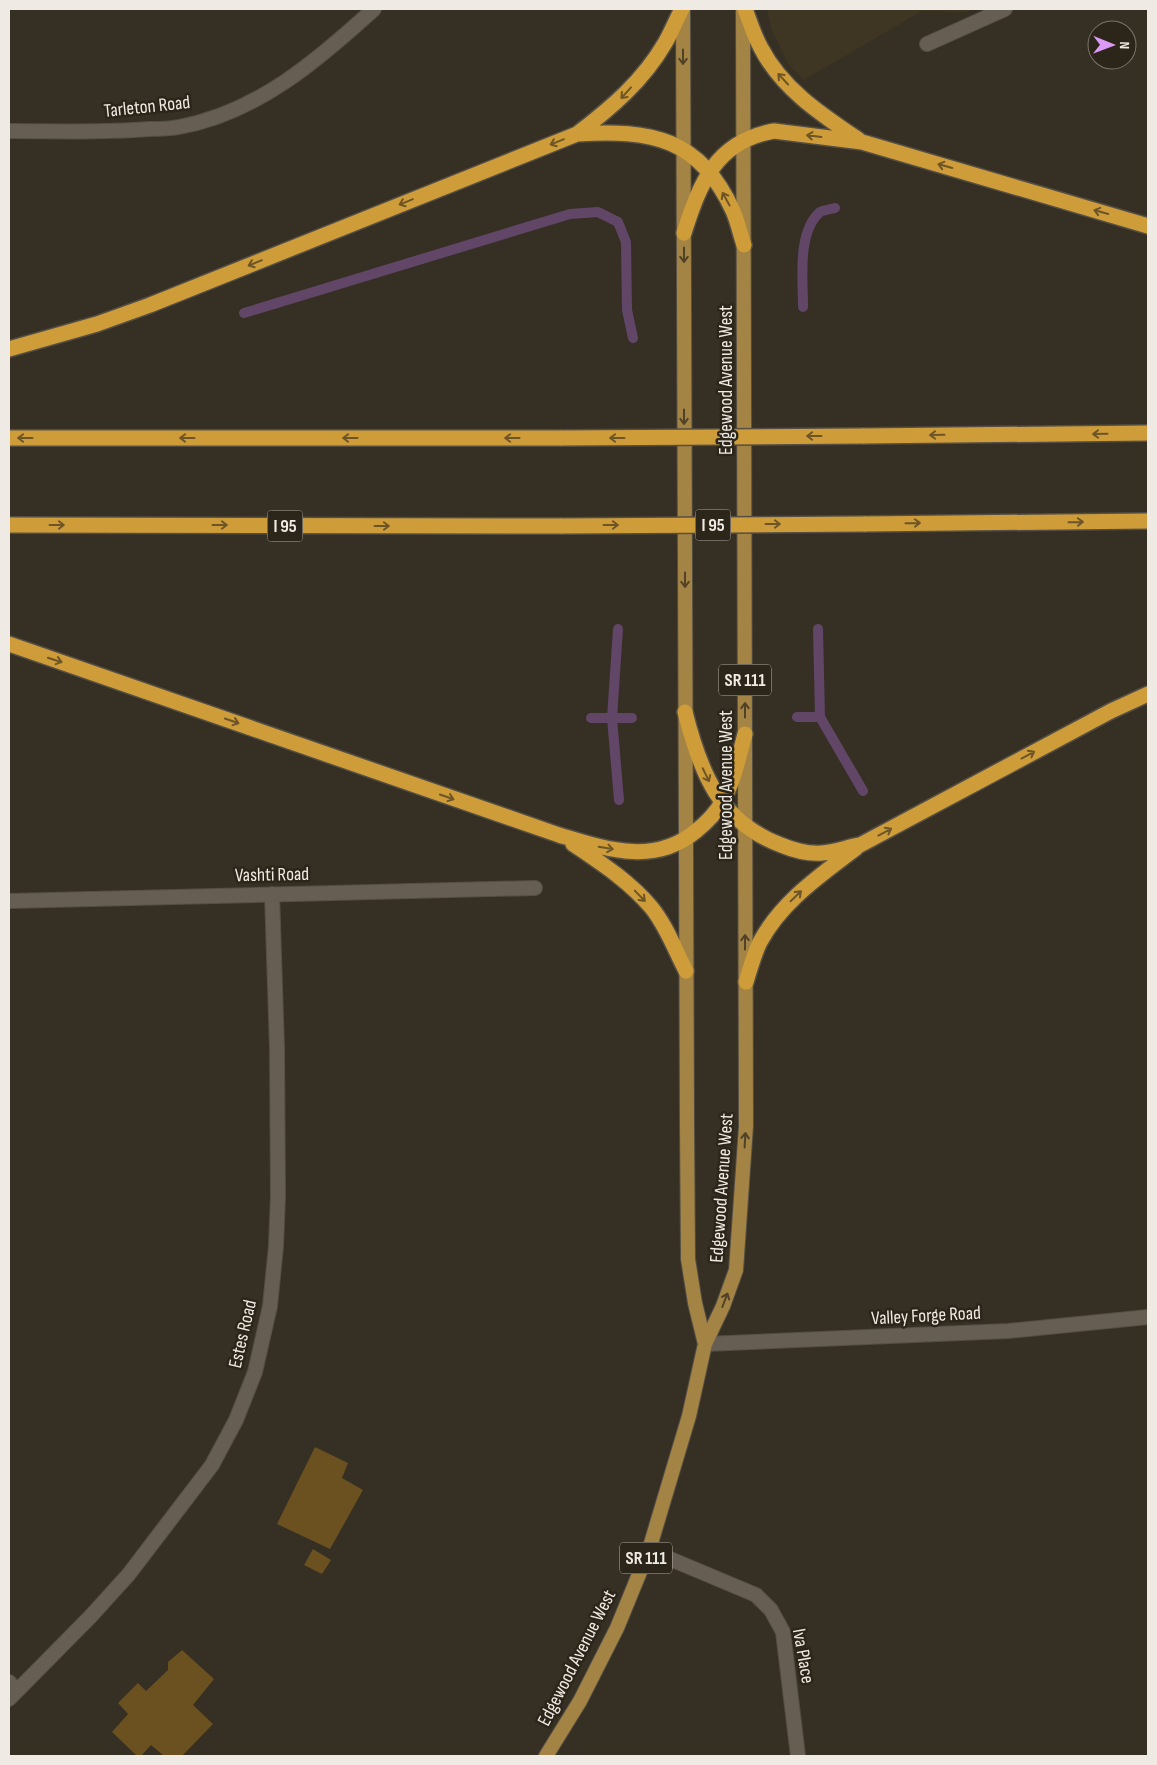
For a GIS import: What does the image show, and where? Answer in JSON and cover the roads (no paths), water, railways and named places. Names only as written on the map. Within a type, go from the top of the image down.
[{"type":"highway","points":[[9,349],[97,324],[150,305],[577,134],[623,97],[643,74],[665,44],[682,9]]},
{"type":"highway","points":[[744,9],[761,48],[778,74],[799,96],[825,118],[862,142]]},
{"type":"highway","points":[[684,233],[695,198],[708,172],[723,156],[744,141],[759,134],[774,131],[862,142],[1148,226]]},
{"type":"highway","points":[[577,134],[609,132],[637,134],[683,149],[698,159],[708,172],[733,212],[744,245]]},
{"type":"highway","points":[[9,438],[561,438],[1148,433]]},
{"type":"highway","name":"I 95","points":[[9,525],[562,526],[1148,521]]},
{"type":"highway","points":[[9,644],[559,836],[602,848],[635,852],[660,850],[686,840],[706,823],[722,803],[734,774],[745,734]]},
{"type":"highway","points":[[746,982],[760,942],[776,919],[798,894],[860,845],[1111,711],[1148,694]]},
{"type":"highway","points":[[685,712],[695,750],[706,778],[722,803],[745,825],[767,840],[793,849],[821,853],[860,845]]},
{"type":"highway","points":[[559,836],[608,868],[632,887],[651,908],[668,934],[686,971]]},
{"type":"main road","name":"Edgewood Avenue West","points":[[682,9],[688,1259],[695,1303],[705,1344]]},
{"type":"main road","name":"Edgewood Avenue West","points":[[546,1756],[580,1701],[618,1628],[649,1550],[690,1416],[705,1344],[723,1306],[736,1270],[746,1126],[744,9]]},
{"type":"street","name":"Tarleton Road","points":[[9,131],[127,131],[179,127],[218,116],[259,99],[299,72],[340,40],[374,9]]},
{"type":"street","points":[[927,44],[1005,9]]},
{"type":"street","name":"Vashti Road","points":[[9,901],[536,888]]},
{"type":"street","name":"Estes Road","points":[[11,1691],[91,1616],[129,1574],[212,1465],[236,1420],[254,1372],[270,1306],[277,1226],[277,1048],[272,894]]},
{"type":"street","name":"Valley Forge Road","points":[[705,1344],[1008,1331],[1148,1317]]},
{"type":"street","name":"Iva Place","points":[[649,1550],[756,1595],[771,1610],[783,1632],[798,1756]]},
{"type":"waterway","points":[[803,307],[802,270],[808,231],[820,212],[835,208]]},
{"type":"waterway","points":[[244,313],[570,214],[598,212],[618,222],[626,242],[627,310],[633,338]]},
{"type":"waterway","points":[[618,629],[612,718],[619,800]]},
{"type":"waterway","points":[[818,629],[820,717],[863,791]]},
{"type":"waterway","points":[[797,717],[820,717]]},
{"type":"waterway","points":[[591,718],[632,718]]}]
